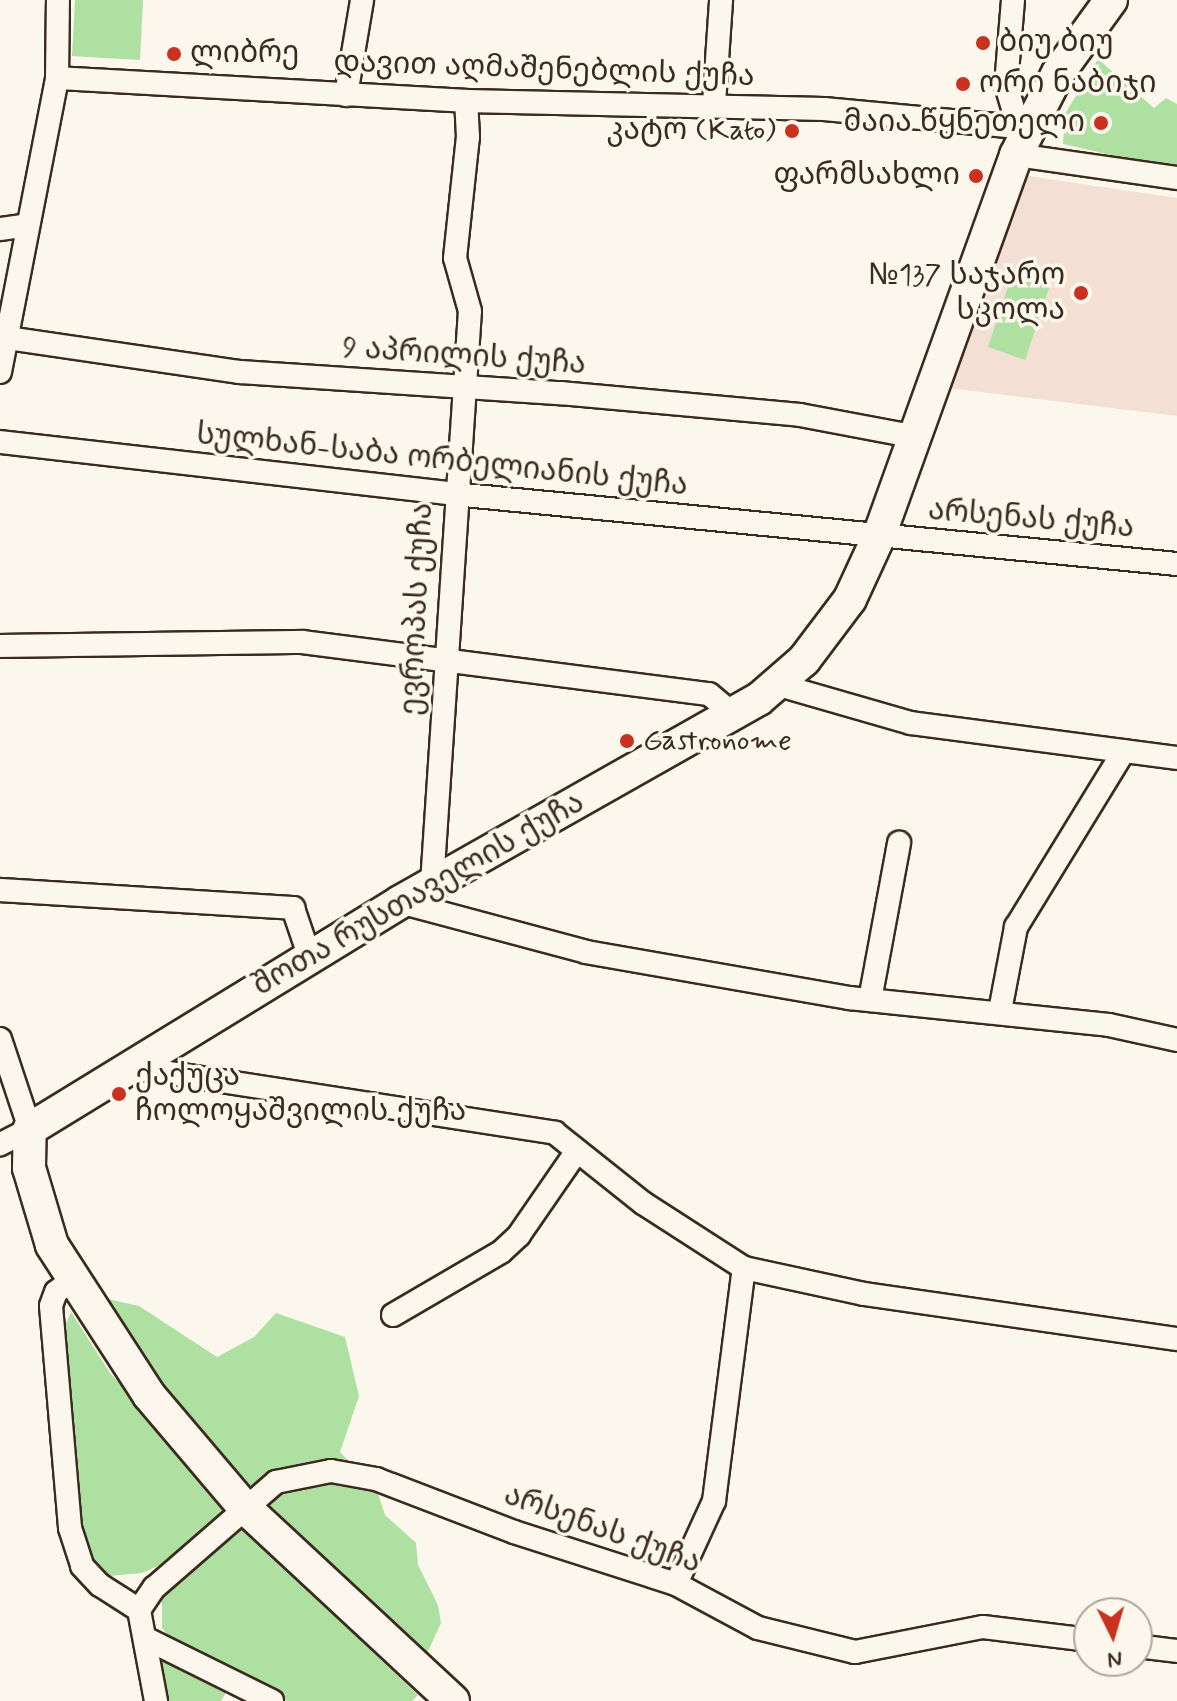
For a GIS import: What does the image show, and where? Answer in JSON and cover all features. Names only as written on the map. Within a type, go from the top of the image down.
[{"type":"main road","name":"შოთა რუსთაველის ქუჩა","points":[[30,1129],[400,902],[779,685],[828,633],[879,536],[1021,136],[1058,73],[1111,0]]},
{"type":"main road","points":[[30,1129],[29,1168],[35,1196],[71,1280],[149,1395],[243,1506],[453,1701]]},
{"type":"street","points":[[0,372],[57,78],[58,0]]},
{"type":"street","points":[[346,95],[362,0]]},
{"type":"street","points":[[714,104],[721,0]]},
{"type":"street","points":[[1013,0],[1006,85],[1021,136]]},
{"type":"street","name":"დავით აღმაშენებლის ქუჩა","points":[[57,78],[466,101],[714,104],[1021,136],[1177,178]]},
{"type":"street","name":"ევროპას ქუჩა","points":[[432,884],[454,494],[466,386],[470,311],[455,258],[468,137],[466,101]]},
{"type":"street","points":[[0,229],[28,225]]},
{"type":"street","name":"9 აპრილის ქუჩა","points":[[7,338],[240,372],[466,386],[800,415],[916,437]]},
{"type":"street","name":"სულხან-საბა ორბელიანის ქუჩა","points":[[0,442],[454,494],[879,536]]},
{"type":"street","name":"არსენას ქუჩა","points":[[879,536],[1177,564]]},
{"type":"street","points":[[0,646],[302,642],[709,694],[733,714]]},
{"type":"street","points":[[779,685],[911,723],[1177,758]]},
{"type":"street","points":[[1000,1011],[1016,927],[1124,751]]},
{"type":"street","points":[[860,999],[899,843]]},
{"type":"street","points":[[0,890],[293,908],[310,958]]},
{"type":"street","points":[[400,902],[586,952],[860,999],[1000,1011],[1177,1040]]},
{"type":"street","points":[[0,1039],[30,1129],[0,1144]]},
{"type":"street","points":[[131,1067],[555,1133],[643,1203],[744,1268],[864,1294],[1177,1339]]},
{"type":"street","points":[[393,1315],[501,1252],[519,1235],[577,1151]]},
{"type":"street","points":[[676,1584],[714,1501],[744,1268]]},
{"type":"street","points":[[71,1280],[56,1292],[51,1306],[70,1528],[82,1566],[100,1585],[139,1610],[156,1701]]},
{"type":"street","name":"არსენას ქუჩა","points":[[139,1610],[154,1588],[243,1506],[276,1482],[331,1471],[355,1473],[514,1532],[676,1584],[758,1628],[855,1652],[983,1627],[1073,1638]]},
{"type":"street","points":[[145,1638],[272,1701]]},
{"type":"street","points":[[1153,1648],[1177,1651]]},
{"type":"shaded area","name":"№137 საჯარო სკოლა","points":[[1028,176],[1177,198],[1177,416],[948,388]]},
{"type":"green space","points":[[75,0],[143,0],[140,60],[72,56]]},
{"type":"green space","points":[[1098,59],[1154,108],[1166,98],[1177,104],[1177,170],[1063,144],[1065,114]]},
{"type":"green space","points":[[1013,272],[1050,285],[1025,360],[988,347]]},
{"type":"green space","points":[[94,1296],[139,1306],[217,1357],[254,1337],[276,1313],[345,1337],[359,1396],[340,1452],[377,1491],[385,1515],[416,1543],[418,1565],[438,1605],[441,1623],[424,1660],[233,1477]]},
{"type":"green space","points":[[71,1312],[110,1373],[164,1432],[223,1511],[167,1562],[142,1573],[109,1576],[94,1563],[82,1530],[62,1333]]},
{"type":"green space","points":[[242,1528],[418,1695],[412,1701],[288,1701],[245,1684],[173,1641],[162,1628],[162,1597],[218,1539]]},
{"type":"green space","points":[[157,1651],[228,1689],[221,1701],[166,1701]]},
{"type":"place","name":"ბიუ ბიუ","points":[[983,43]]},
{"type":"place","name":"ლიბრე","points":[[174,54]]},
{"type":"place","name":"ორი ნაბიჯი","points":[[963,84]]},
{"type":"place","name":"მაია წყნეთელი","points":[[1101,123]]},
{"type":"place","name":"კატო (Kato)","points":[[792,131]]},
{"type":"place","name":"ფარმსახლი","points":[[976,176]]},
{"type":"place","name":"№137 საჯარო სკოლა","points":[[1081,293]]},
{"type":"place","name":"Gastronome","points":[[627,741]]},
{"type":"place","name":"ქაქუცა ჩოლოყაშვილის ქუჩა","points":[[119,1094]]}]
